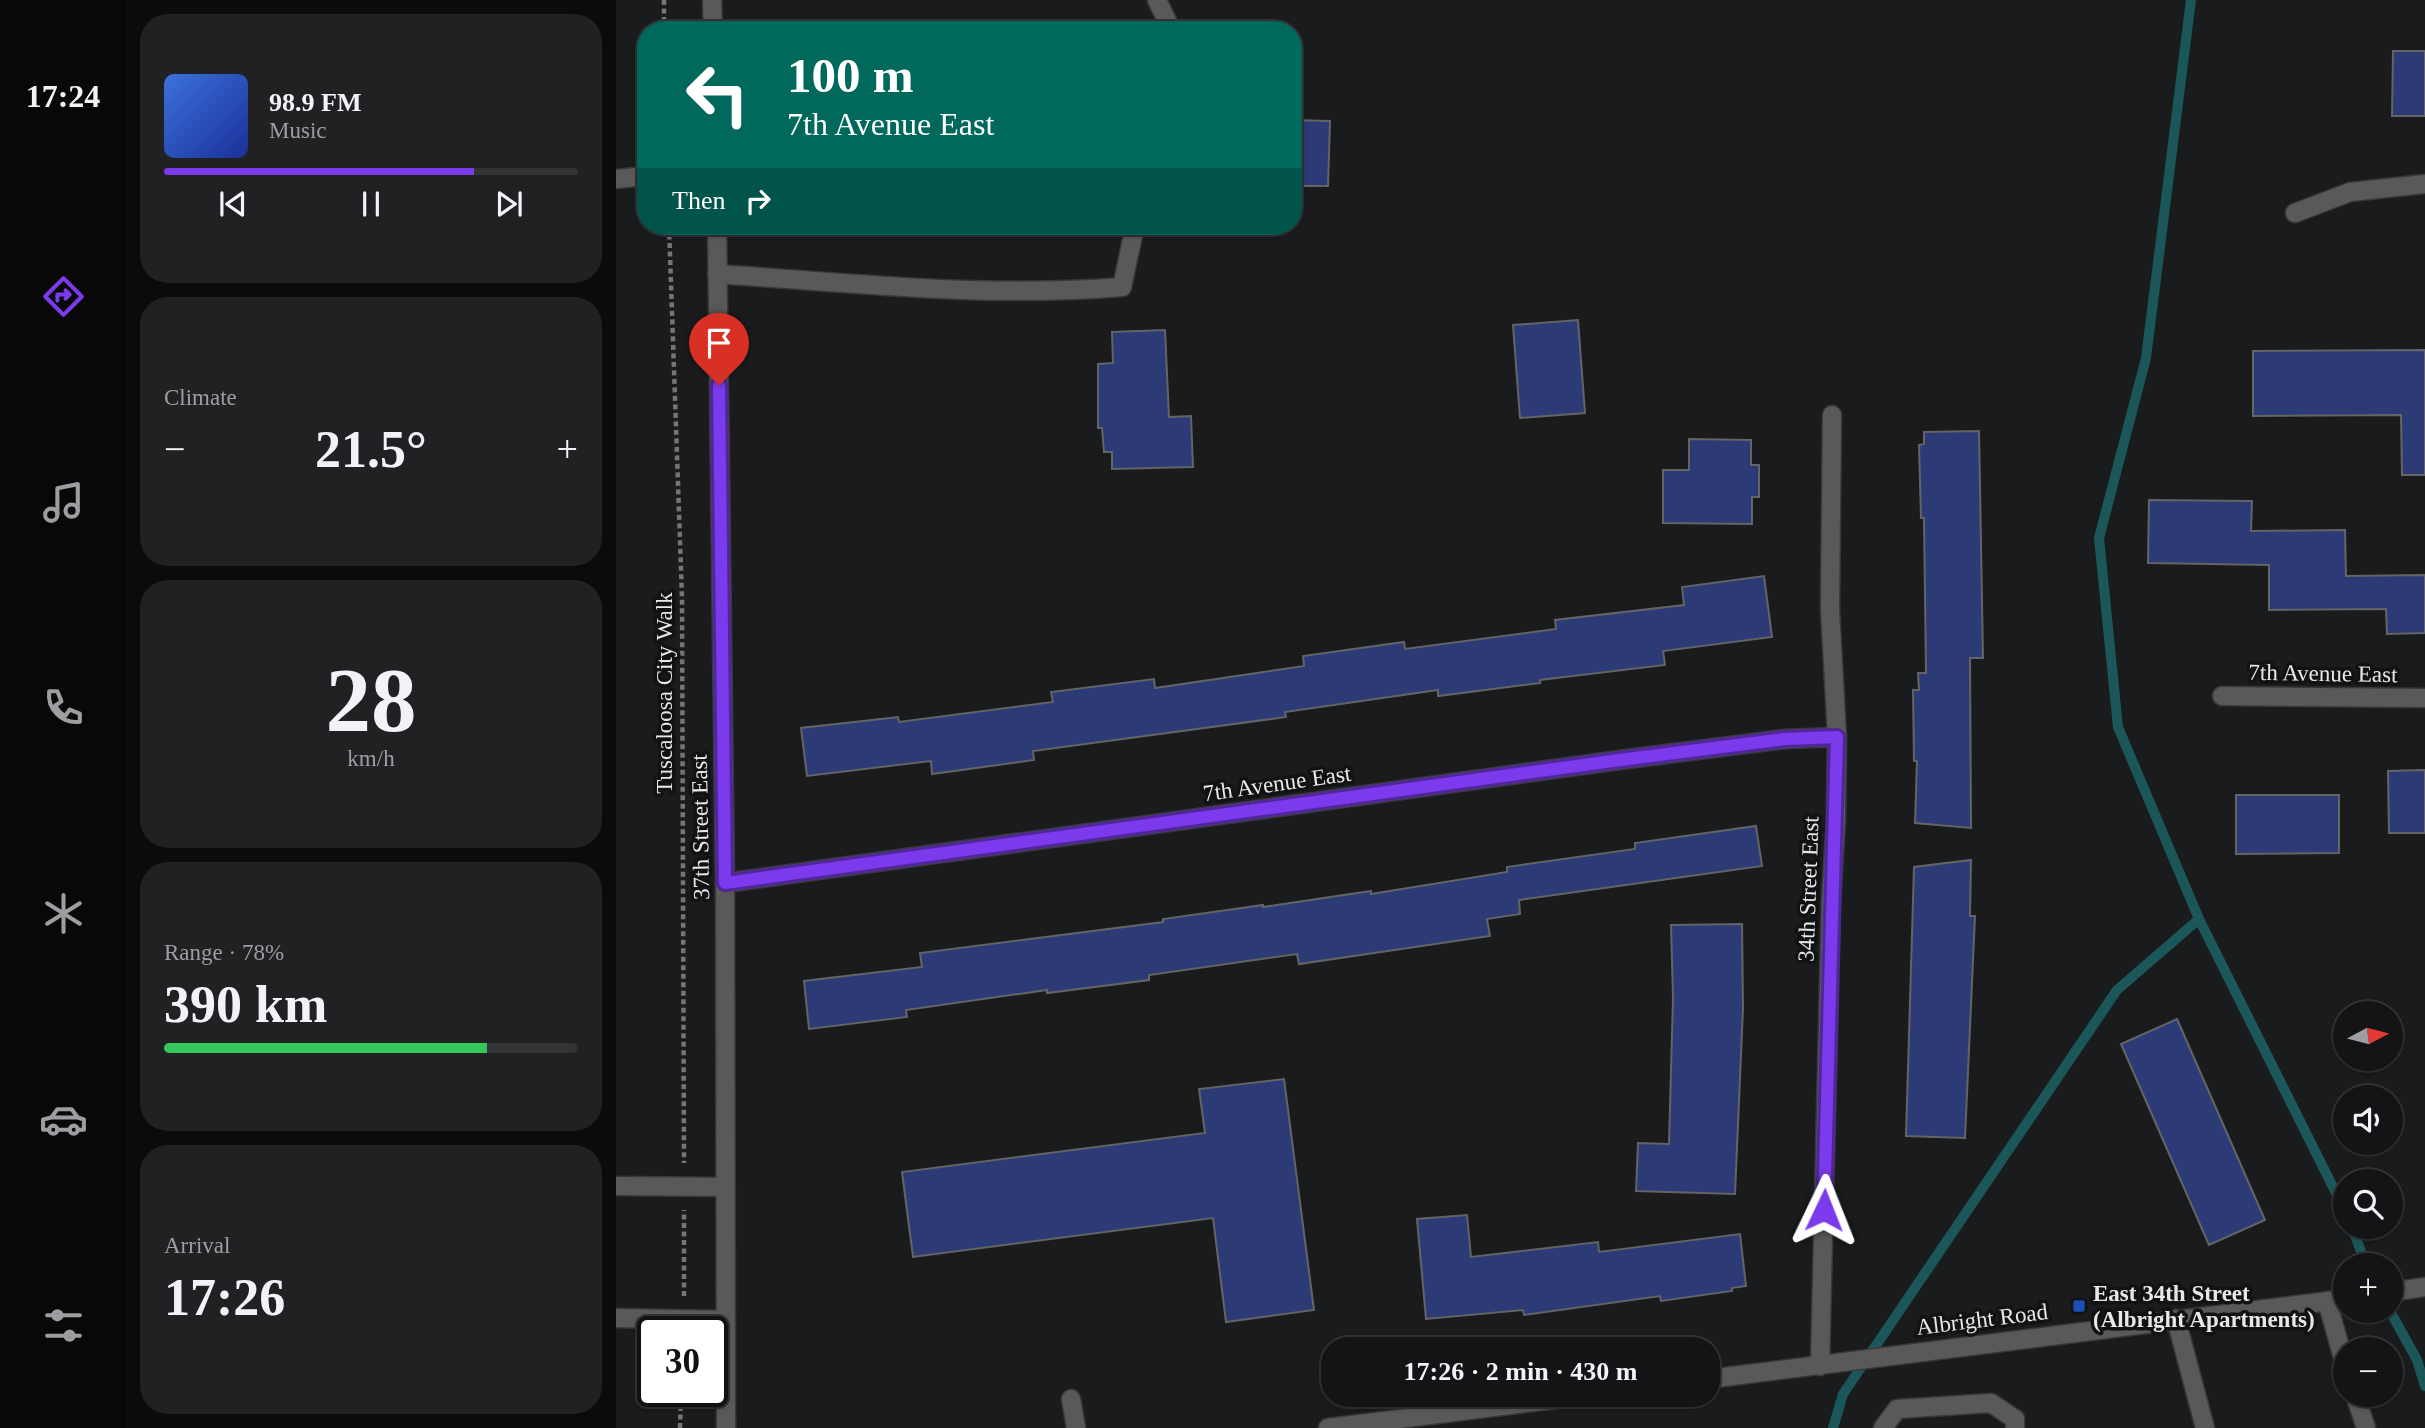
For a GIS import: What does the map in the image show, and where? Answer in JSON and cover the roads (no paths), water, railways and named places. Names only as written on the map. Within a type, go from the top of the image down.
[{"type":"street","points":[[712,0],[713,21]]},
{"type":"street","points":[[1157,0],[1167,21]]},
{"type":"street","points":[[616,178],[637,177]]},
{"type":"street","points":[[2295,213],[2350,192],[2425,184]]},
{"type":"street","name":"37th Street East","points":[[717,235],[725,883],[726,1316]]},
{"type":"street","points":[[717,274],[933,288],[1122,287],[1133,235]]},
{"type":"street","name":"34th Street East","points":[[1820,1366],[1837,737],[1830,609],[1832,415]]},
{"type":"street","name":"7th Avenue East","points":[[2222,696],[2425,698]]},
{"type":"street","name":"7th Avenue East","points":[[725,883],[1627,759],[1785,739],[1837,737]]},
{"type":"street","points":[[616,1186],[725,1187]]},
{"type":"street","points":[[2403,1290],[2424,1287]]},
{"type":"street","name":"Albright Road","points":[[1720,1378],[2333,1300]]},
{"type":"street","points":[[616,1318],[637,1318]]},
{"type":"street","points":[[2176,1319],[2205,1428]]},
{"type":"street","points":[[1072,1399],[1076,1428]]},
{"type":"street","points":[[1883,1428],[1897,1409],[1991,1403],[2015,1419],[2015,1428]]},
{"type":"street","name":"37th Street East","points":[[726,1407],[726,1428]]},
{"type":"street","points":[[1328,1428],[1445,1421],[1523,1407]]},
{"type":"street","points":[[2359,1407],[2365,1428]]},
{"type":"waterway","points":[[2191,0],[2146,358],[2099,538],[2118,727],[2199,919],[2333,1187]]},
{"type":"waterway","points":[[1833,1428],[1843,1394],[2117,990],[2199,919]]},
{"type":"waterway","points":[[2356,1239],[2362,1253]]},
{"type":"waterway","points":[[2397,1323],[2417,1360],[2425,1386]]},
{"type":"place","name":"East 34th Street (Albright Apartments)","points":[[2079,1306]]}]
